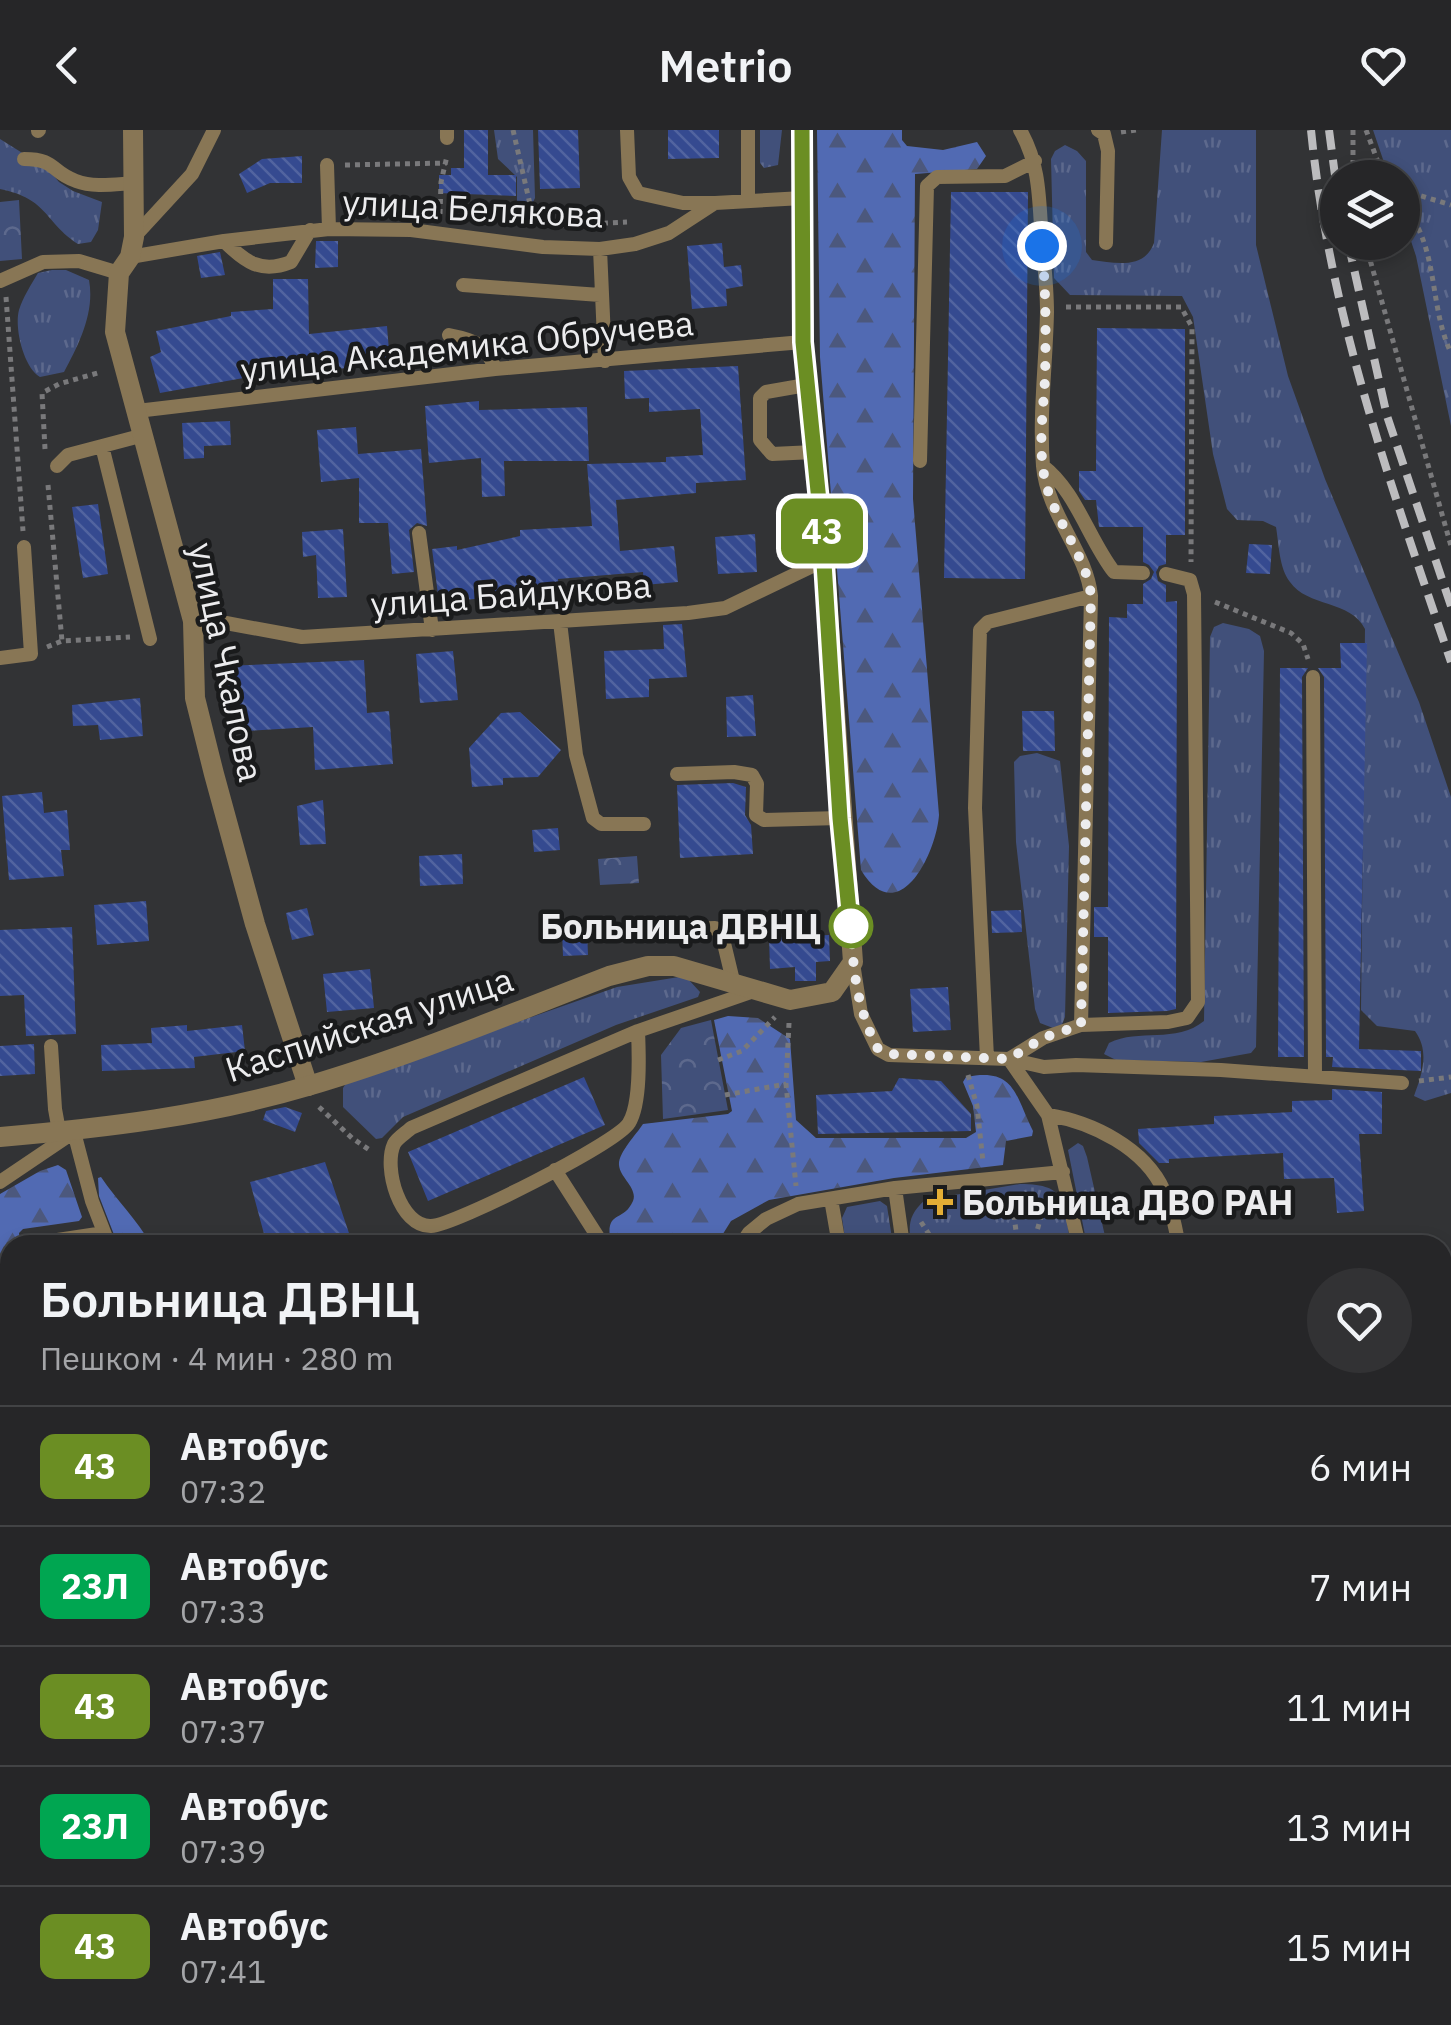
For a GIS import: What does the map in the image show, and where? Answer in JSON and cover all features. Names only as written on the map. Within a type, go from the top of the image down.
[{"type":"street","name":"улица Чкалова","points":[[132,130],[135,183],[115,332],[193,622],[195,698],[209,755],[255,924],[310,1094]]},
{"type":"street","points":[[790,1000],[832,992],[852,962],[803,342],[802,130]]},
{"type":"street","name":"Каспийская улица","points":[[0,1136],[67,1132],[310,1094],[610,976],[648,966],[690,969],[790,1000]]},
{"type":"lane","points":[[2,280],[43,262],[128,255],[192,174],[214,130]]},
{"type":"lane","points":[[627,130],[629,177],[638,194],[683,203],[802,198]]},
{"type":"lane","points":[[748,130],[748,201]]},
{"type":"lane","points":[[1020,130],[1035,162],[1047,307],[1043,466],[1052,503],[1090,584],[1091,596],[1081,1025]]},
{"type":"lane","points":[[1098,130],[1104,134],[1108,151],[1106,244]]},
{"type":"lane","points":[[24,159],[44,159],[75,181],[135,183]]},
{"type":"lane","points":[[920,461],[927,186],[937,177],[1005,176],[1035,162]]},
{"type":"lane","points":[[327,165],[330,229]]},
{"type":"lane","name":"улица Белякова","points":[[128,255],[330,229],[411,230],[543,247],[600,249],[635,244],[669,232],[715,202]]},
{"type":"lane","points":[[224,240],[244,261],[259,268],[280,266],[292,262],[310,230]]},
{"type":"lane","points":[[600,249],[605,361]]},
{"type":"lane","points":[[463,285],[600,295]]},
{"type":"lane","points":[[449,335],[484,346],[495,370]]},
{"type":"lane","name":"улица Академика Обручева","points":[[137,411],[495,370],[803,342]]},
{"type":"lane","points":[[806,385],[766,392],[760,398],[760,440],[772,454],[814,452]]},
{"type":"lane","points":[[57,466],[68,455],[144,435]]},
{"type":"lane","points":[[102,446],[150,640]]},
{"type":"lane","points":[[1043,466],[1058,477],[1097,550],[1114,572],[1144,573]]},
{"type":"lane","points":[[419,533],[432,630]]},
{"type":"lane","points":[[0,658],[31,654],[24,547]]},
{"type":"lane","name":"улица Байдукова","points":[[193,622],[226,623],[302,636],[560,622],[725,608],[823,561]]},
{"type":"lane","points":[[1009,1059],[1043,1038],[1081,1025],[1187,1018],[1198,1002],[1192,587],[1166,574]]},
{"type":"lane","points":[[988,1058],[975,808],[980,630],[988,622],[1091,596]]},
{"type":"lane","points":[[560,622],[576,755],[592,818],[601,824],[644,824]]},
{"type":"lane","points":[[1313,676],[1315,1076]]},
{"type":"lane","points":[[676,774],[734,772],[752,776],[757,784],[756,815],[764,820],[840,818]]},
{"type":"lane","points":[[609,932],[715,928],[722,935],[744,988],[638,1031],[411,1128],[395,1143],[390,1164],[400,1200],[416,1223],[429,1226],[464,1216],[617,1135],[632,1120],[638,1031]]},
{"type":"lane","points":[[852,962],[861,1014],[878,1049],[890,1054],[1009,1059],[1044,1067],[1094,1065],[1402,1083]]},
{"type":"lane","points":[[51,1046],[55,1109],[105,1235]]},
{"type":"lane","points":[[1009,1059],[1048,1115],[1058,1173],[1076,1235]]},
{"type":"lane","points":[[1048,1115],[1090,1126],[1143,1161],[1164,1190],[1176,1235]]},
{"type":"lane","points":[[0,1182],[67,1132]]},
{"type":"lane","points":[[556,1170],[597,1235]]},
{"type":"lane","points":[[748,1235],[766,1219],[798,1204],[895,1188],[1058,1173]]},
{"type":"lane","points":[[895,1188],[902,1235]]},
{"type":"lane","points":[[831,1198],[837,1235]]},
{"type":"path","points":[[513,130],[535,226]]},
{"type":"path","points":[[1353,130],[1354,160]]},
{"type":"path","points":[[1366,130],[1377,160]]},
{"type":"path","points":[[327,165],[446,163]]},
{"type":"path","points":[[1420,196],[1451,205]]},
{"type":"path","points":[[578,225],[632,222]]},
{"type":"path","points":[[1420,230],[1438,297],[1437,312],[1451,354]]},
{"type":"path","points":[[1370,260],[1451,546]]},
{"type":"path","points":[[2,280],[24,547]]},
{"type":"path","points":[[1047,307],[1181,307],[1192,328],[1192,587],[1291,634],[1303,644],[1313,676]]},
{"type":"path","points":[[62,641],[107,638]]},
{"type":"path","points":[[718,1060],[742,1050],[790,1000]]},
{"type":"path","points":[[790,1000],[786,1084],[798,1204]]},
{"type":"path","points":[[963,1058],[977,1106],[985,1180]]},
{"type":"path","points":[[1402,1083],[1451,1077]]},
{"type":"path","points":[[725,1095],[786,1084]]},
{"type":"path","points":[[310,1094],[352,1138],[390,1164]]},
{"type":"path","points":[[1035,1235],[1058,1173]]},
{"type":"path","points":[[1008,1178],[1017,1235]]},
{"type":"green space","points":[[494,130],[533,130],[532,204],[524,206],[517,201],[517,177],[498,159]]},
{"type":"green space","points":[[760,130],[782,130],[778,165],[764,168],[760,163]]},
{"type":"green space","points":[[817,130],[902,130],[907,146],[943,150],[977,142],[986,156],[977,169],[915,174],[913,499],[939,815],[923,866],[901,890],[888,893],[875,887],[861,870],[820,357]]},
{"type":"green space","points":[[1162,130],[1256,130],[1256,245],[1288,376],[1325,479],[1419,702],[1451,797],[1451,1093],[1425,1101],[1414,1096],[1423,1055],[1415,1031],[1377,1026],[1361,1010],[1365,629],[1350,613],[1307,596],[1290,582],[1282,563],[1276,527],[1263,521],[1237,520],[1227,509],[1213,454],[1193,317],[1182,296],[1070,295],[1054,278],[1051,159],[1055,151],[1065,145],[1086,161],[1086,252],[1092,260],[1128,263],[1143,257],[1154,243]]},
{"type":"green space","points":[[1373,130],[1451,130],[1451,426],[1417,260],[1420,260],[1420,160],[1383,160]]},
{"type":"green space","points":[[0,139],[48,169],[73,191],[102,202],[98,230],[91,242],[78,244],[37,205],[0,189]]},
{"type":"green space","points":[[19,200],[22,259],[0,261],[0,202]]},
{"type":"green space","points":[[66,270],[89,280],[90,304],[80,339],[64,372],[40,377],[25,357],[18,318],[38,273]]},
{"type":"green space","points":[[1223,623],[1260,636],[1264,651],[1256,1047],[1251,1053],[1201,1062],[1116,1060],[1104,1054],[1109,1043],[1133,1036],[1182,1032],[1204,1021],[1210,637],[1214,627]]},
{"type":"green space","points":[[1037,753],[1060,761],[1069,846],[1065,1017],[1061,1027],[1053,1028],[1040,1023],[1035,1009],[1016,842],[1014,762],[1020,756]]},
{"type":"green space","points":[[637,856],[639,883],[600,885],[598,859]]},
{"type":"green space","points":[[688,979],[700,992],[698,997],[616,1025],[403,1117],[382,1138],[376,1139],[343,1107],[343,1088],[347,1082],[617,987]]},
{"type":"green space","points":[[728,1016],[758,1018],[790,1039],[796,1120],[816,1138],[966,1138],[976,1132],[973,1106],[963,1082],[966,1077],[982,1075],[995,1076],[1011,1087],[1032,1136],[1006,1141],[1003,1165],[894,1178],[769,1200],[731,1221],[722,1235],[610,1235],[612,1221],[629,1208],[634,1196],[619,1160],[643,1124],[732,1111],[714,1020]]},
{"type":"green space","points":[[711,1020],[728,1110],[663,1119],[661,1055],[681,1028]]},
{"type":"green space","points":[[1078,1143],[1083,1146],[1105,1235],[1085,1235],[1068,1150]]},
{"type":"green space","points":[[58,1165],[66,1170],[82,1217],[79,1221],[23,1229],[19,1235],[0,1235],[0,1194]]},
{"type":"green space","points":[[98,1178],[145,1235],[114,1235],[99,1196]]},
{"type":"green space","points":[[1020,1184],[1036,1185],[1056,1192],[1061,1199],[1069,1235],[910,1235],[911,1220],[925,1200]]},
{"type":"green space","points":[[880,1201],[887,1206],[891,1235],[845,1235],[842,1218],[847,1207]]},
{"type":"building","points":[[464,130],[488,130],[488,175],[516,175],[516,196],[439,193],[439,175],[451,175],[451,168],[464,168]]},
{"type":"building","points":[[538,130],[578,130],[580,188],[540,189]]},
{"type":"building","points":[[668,130],[719,130],[719,158],[668,159]]},
{"type":"building","points":[[302,156],[302,183],[270,183],[247,193],[239,174],[262,159]]},
{"type":"building","points":[[951,192],[1028,192],[1025,579],[944,578]]},
{"type":"building","points":[[316,241],[338,241],[338,267],[315,268]]},
{"type":"building","points":[[722,243],[724,267],[741,265],[743,286],[726,289],[727,306],[692,309],[687,246]]},
{"type":"building","points":[[220,252],[225,275],[201,278],[197,256]]},
{"type":"building","points":[[273,279],[308,279],[309,334],[387,326],[390,363],[311,372],[311,366],[160,393],[150,357],[161,352],[156,331],[231,316],[231,312],[273,309]]},
{"type":"building","points":[[1097,328],[1185,329],[1185,535],[1166,535],[1166,564],[1156,572],[1158,581],[1166,585],[1166,602],[1177,601],[1176,1009],[1167,1011],[1108,1013],[1108,937],[1094,937],[1094,907],[1108,907],[1109,617],[1127,618],[1127,604],[1143,604],[1143,584],[1154,572],[1143,562],[1143,527],[1099,527],[1096,500],[1085,500],[1079,491],[1079,471],[1096,471]]},
{"type":"building","points":[[738,366],[746,480],[696,483],[696,493],[616,500],[620,551],[674,546],[678,582],[644,585],[643,572],[558,579],[559,592],[439,602],[432,549],[457,546],[457,550],[520,536],[520,530],[592,526],[587,464],[666,462],[666,457],[703,455],[700,409],[649,412],[649,398],[625,399],[624,371]]},
{"type":"building","points":[[479,401],[479,410],[587,407],[589,461],[504,461],[505,496],[482,497],[481,458],[429,463],[425,406]]},
{"type":"building","points":[[230,421],[231,445],[204,446],[204,458],[184,459],[182,423]]},
{"type":"building","points":[[356,427],[358,454],[421,449],[427,526],[417,523],[409,530],[414,572],[392,574],[388,523],[359,523],[359,478],[321,482],[317,430]]},
{"type":"building","points":[[98,504],[108,574],[83,578],[72,507]]},
{"type":"building","points":[[343,529],[347,597],[318,598],[316,555],[303,557],[302,532]]},
{"type":"building","points":[[755,534],[757,572],[718,574],[715,537]]},
{"type":"building","points":[[1249,544],[1272,545],[1270,574],[1246,573]]},
{"type":"building","points":[[682,624],[687,677],[649,679],[649,697],[606,699],[604,651],[664,649],[663,625]]},
{"type":"building","points":[[1340,643],[1367,643],[1359,1049],[1421,1051],[1421,1071],[1332,1067],[1333,1057],[1326,1057],[1324,677],[1318,668],[1341,668]]},
{"type":"building","points":[[453,651],[458,700],[420,703],[416,654]]},
{"type":"building","points":[[364,660],[367,713],[389,711],[393,764],[315,770],[313,727],[229,732],[224,666]]},
{"type":"building","points":[[1280,668],[1308,668],[1302,677],[1304,1057],[1278,1057]]},
{"type":"building","points":[[753,695],[756,736],[727,737],[726,697]]},
{"type":"building","points":[[140,698],[143,736],[100,740],[98,725],[73,726],[72,705]]},
{"type":"building","points":[[1022,711],[1054,711],[1055,751],[1023,751]]},
{"type":"building","points":[[520,712],[561,750],[538,777],[503,778],[503,785],[472,787],[469,748],[501,713]]},
{"type":"building","points":[[733,783],[746,787],[745,815],[751,825],[753,854],[680,858],[677,785]]},
{"type":"building","points":[[42,792],[44,813],[67,810],[70,850],[61,850],[64,876],[9,880],[2,796]]},
{"type":"building","points":[[323,800],[326,844],[300,845],[297,806]]},
{"type":"building","points":[[558,828],[560,850],[534,852],[532,830]]},
{"type":"building","points":[[462,854],[463,884],[420,886],[419,856]]},
{"type":"building","points":[[146,901],[149,941],[97,945],[94,905]]},
{"type":"building","points":[[307,908],[314,935],[292,940],[286,913]]},
{"type":"building","points":[[1021,910],[1022,932],[992,933],[991,911]]},
{"type":"building","points":[[72,927],[76,1034],[26,1036],[24,995],[0,996],[0,930]]},
{"type":"building","points":[[587,930],[588,955],[563,956],[562,931]]},
{"type":"building","points":[[829,935],[830,961],[816,962],[816,981],[795,981],[795,967],[770,969],[769,938]]},
{"type":"building","points":[[370,969],[374,1008],[327,1012],[323,974]]},
{"type":"building","points":[[948,987],[951,1030],[913,1032],[910,989]]},
{"type":"building","points":[[187,1025],[187,1031],[242,1025],[245,1051],[194,1057],[195,1068],[102,1071],[101,1045],[152,1043],[151,1028]]},
{"type":"building","points":[[34,1044],[35,1074],[0,1076],[0,1046]]},
{"type":"building","points":[[584,1077],[605,1125],[428,1201],[408,1152]]},
{"type":"building","points":[[899,1078],[941,1081],[971,1114],[971,1131],[818,1134],[816,1095],[892,1091]]},
{"type":"building","points":[[1332,1089],[1382,1092],[1382,1134],[1359,1134],[1364,1211],[1337,1213],[1334,1178],[1284,1179],[1283,1153],[1169,1159],[1169,1163],[1159,1163],[1139,1143],[1138,1129],[1214,1124],[1214,1116],[1292,1112],[1292,1101],[1332,1100]]},
{"type":"building","points":[[285,1107],[302,1113],[295,1132],[263,1120],[266,1111]]},
{"type":"building","points":[[325,1162],[350,1235],[264,1235],[250,1182]]},
{"type":"railway","points":[[1311,130],[1332,266],[1348,333],[1386,466],[1451,662]]},
{"type":"railway","points":[[1329,130],[1333,160]]},
{"type":"railway","points":[[1352,260],[1387,416],[1451,606]]},
{"type":"bus line","name":"43","points":[[802,130],[803,342],[822,531],[851,932]]},
{"type":"place","name":"Больница ДВНЦ","points":[[851,926]]},
{"type":"place","name":"Больница ДВО РАН","points":[[940,1202]]},
{"type":"route","points":[[851,926],[852,962],[861,1014],[878,1049],[890,1054],[1009,1059],[1043,1038],[1081,1025],[1091,596],[1090,584],[1064,531],[1043,466],[1047,307],[1042,246]]}]
